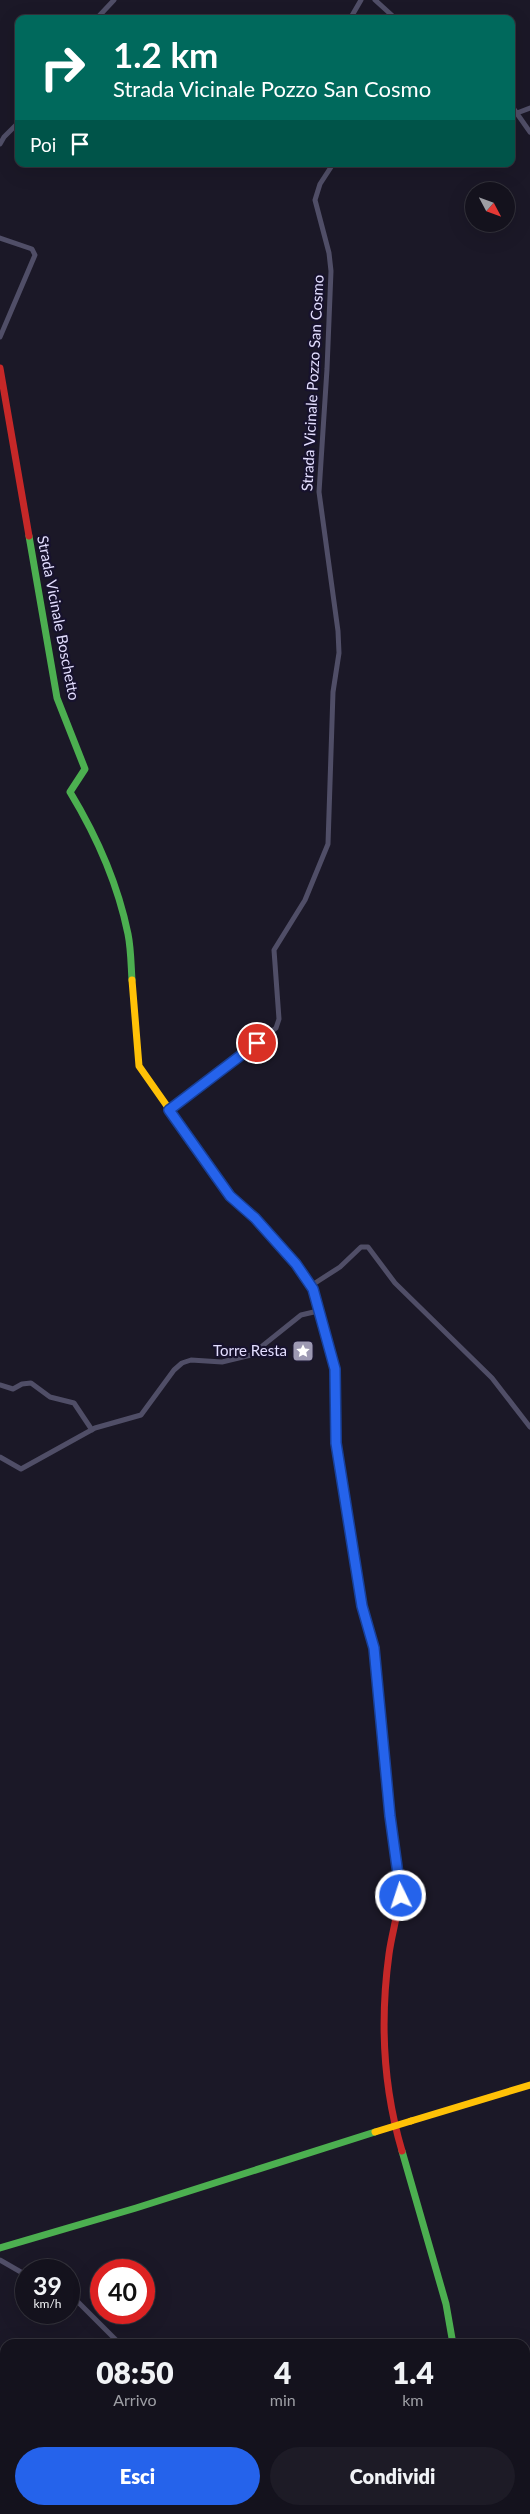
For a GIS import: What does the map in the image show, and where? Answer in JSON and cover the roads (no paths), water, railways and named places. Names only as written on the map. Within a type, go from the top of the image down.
[{"type":"street","points":[[100,15],[114,0]]},
{"type":"street","points":[[352,15],[361,0]]},
{"type":"street","points":[[375,0],[392,15]]},
{"type":"street","points":[[517,114],[530,108]]},
{"type":"street","points":[[515,111],[530,132]]},
{"type":"street","points":[[0,144],[15,126]]},
{"type":"street","name":"Strada Vicinale Pozzo San Cosmo","points":[[169,1110],[276,1028],[279,1019],[274,950],[305,900],[328,844],[333,692],[339,653],[338,631],[319,492],[331,271],[329,252],[316,200],[320,184],[331,167]]},
{"type":"street","points":[[0,238],[32,249],[35,255],[0,337]]},
{"type":"street","name":"Strada Vicinale Boschetto","points":[[0,368],[57,698],[85,769],[70,792],[82,812],[115,887],[128,935],[139,1066],[230,1196],[255,1218],[312,1285],[335,1369],[336,1443],[362,1606],[374,1648],[390,1816],[401,1896],[385,1978],[383,2012],[384,2057],[389,2099],[446,2304],[453,2339]]},
{"type":"street","points":[[312,1285],[340,1267],[361,1247],[368,1247],[395,1283],[492,1378],[530,1427]]},
{"type":"street","points":[[0,1457],[18,1468],[24,1468],[92,1430],[141,1415],[174,1370],[182,1363],[191,1360],[222,1362],[251,1355],[301,1315],[318,1311]]},
{"type":"street","points":[[0,1385],[12,1389],[22,1384],[31,1383],[50,1397],[71,1401],[78,1407],[92,1430]]},
{"type":"street","points":[[0,2248],[136,2208],[375,2132],[530,2086]]},
{"type":"street","points":[[0,2260],[15,2269]]},
{"type":"street","points":[[80,2304],[115,2339]]},
{"type":"place","name":"Torre Resta","points":[[303,1351]]}]
